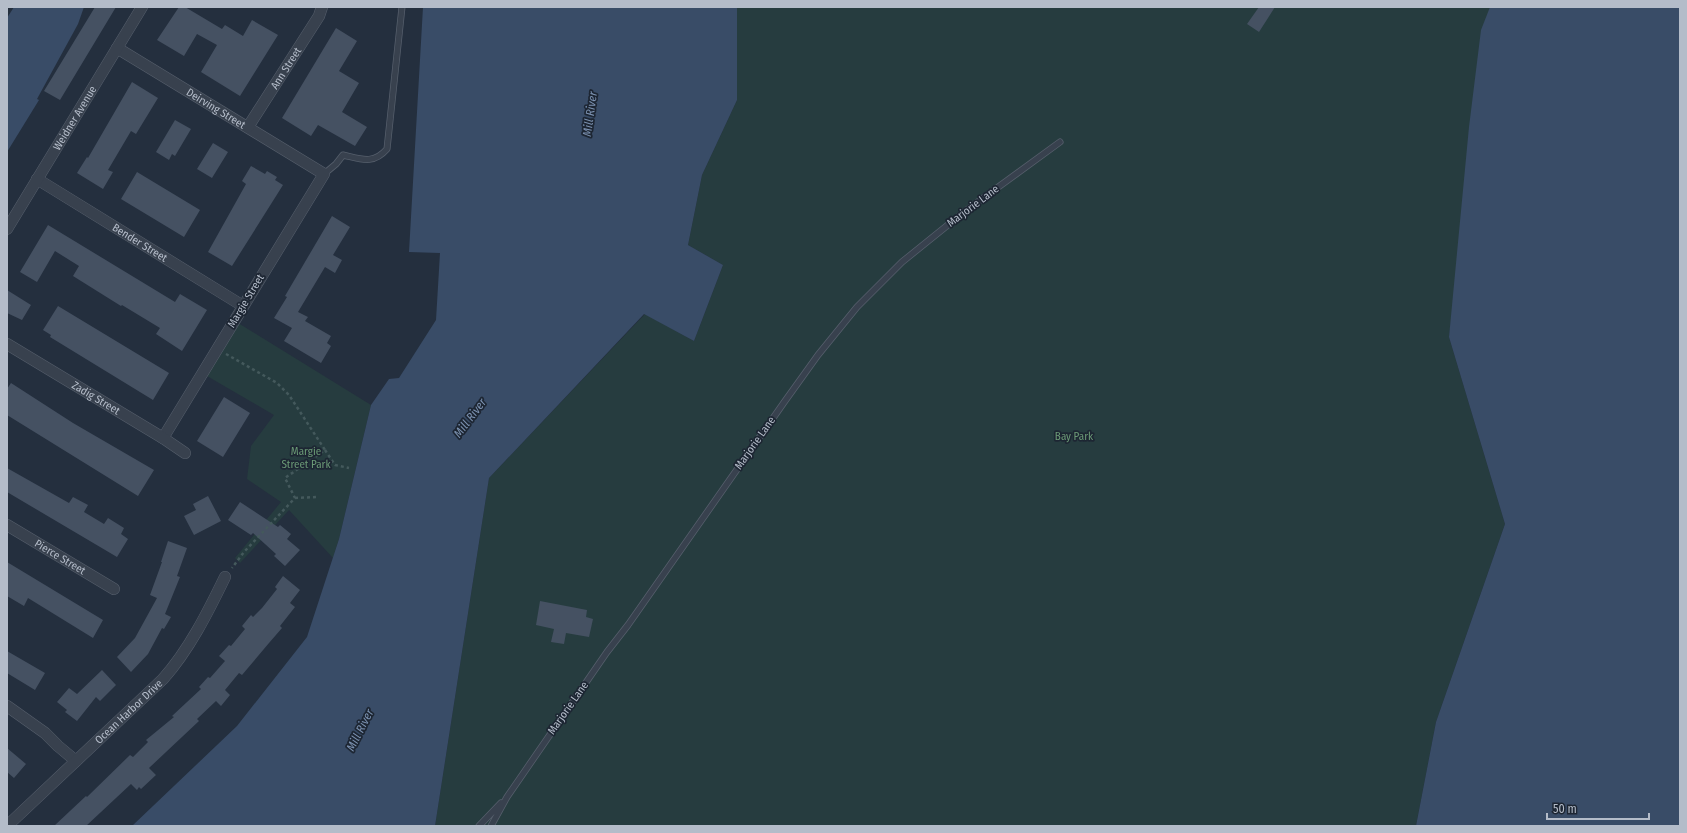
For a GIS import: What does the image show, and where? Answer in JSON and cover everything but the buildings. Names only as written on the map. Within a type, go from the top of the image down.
[{"type":"street","name":"Weidner Avenue","points":[[7,229],[142,7]]},
{"type":"street","name":"Ann Street","points":[[248,127],[319,16],[322,7]]},
{"type":"street","name":"Deirving Street","points":[[117,48],[319,171]]},
{"type":"street","name":"Margie Street","points":[[163,438],[243,306],[319,171]]},
{"type":"street","name":"Bender Street","points":[[37,180],[243,306]]},
{"type":"street","name":"Zadig Street","points":[[7,344],[163,438],[185,453]]},
{"type":"street","name":"Pierce Street","points":[[7,525],[114,589]]},
{"type":"street","name":"Ocean Harbor Drive","points":[[7,826],[163,679],[175,665],[209,609],[225,577]]},
{"type":"street","points":[[7,706],[45,733],[76,761]]},
{"type":"lane","points":[[319,171],[336,164],[343,155],[368,160],[380,157],[387,150],[402,7]]},
{"type":"lane","name":"Marjorie Lane","points":[[492,826],[507,797],[784,401],[818,355],[857,307],[902,262],[964,212],[1060,142]]},
{"type":"lane","name":"Marjorie Lane","points":[[479,826],[507,797]]},
{"type":"path","points":[[217,349],[276,383],[289,395],[334,465],[350,468]]},
{"type":"path","points":[[295,498],[285,478],[325,450]]},
{"type":"path","points":[[225,577],[244,552],[295,498],[317,497]]},
{"type":"green space","name":"Bay Park","points":[[737,7],[1490,7],[1449,337],[1505,524],[1436,722],[1416,826],[435,826],[489,478],[645,314],[694,341],[723,265],[688,245],[702,175],[737,100]]},
{"type":"green space","name":"Margie Street Park","points":[[238,323],[371,405],[339,539],[333,558],[289,510],[240,563],[235,558],[281,502],[247,479],[251,446],[274,415],[207,376]]},
{"type":"water","points":[[14,7],[84,7],[78,24],[37,99],[39,100],[7,152],[7,18]]},
{"type":"water","name":"Mill River","points":[[423,7],[737,7],[737,100],[702,175],[688,245],[723,265],[694,341],[644,314],[489,478],[435,826],[132,826],[237,726],[307,637],[339,539],[371,405],[389,379],[399,378],[436,320],[440,253],[409,252]]},
{"type":"water","points":[[1490,7],[1680,7],[1680,826],[1416,826],[1436,722],[1505,524],[1449,337],[1469,127],[1481,30]]}]
